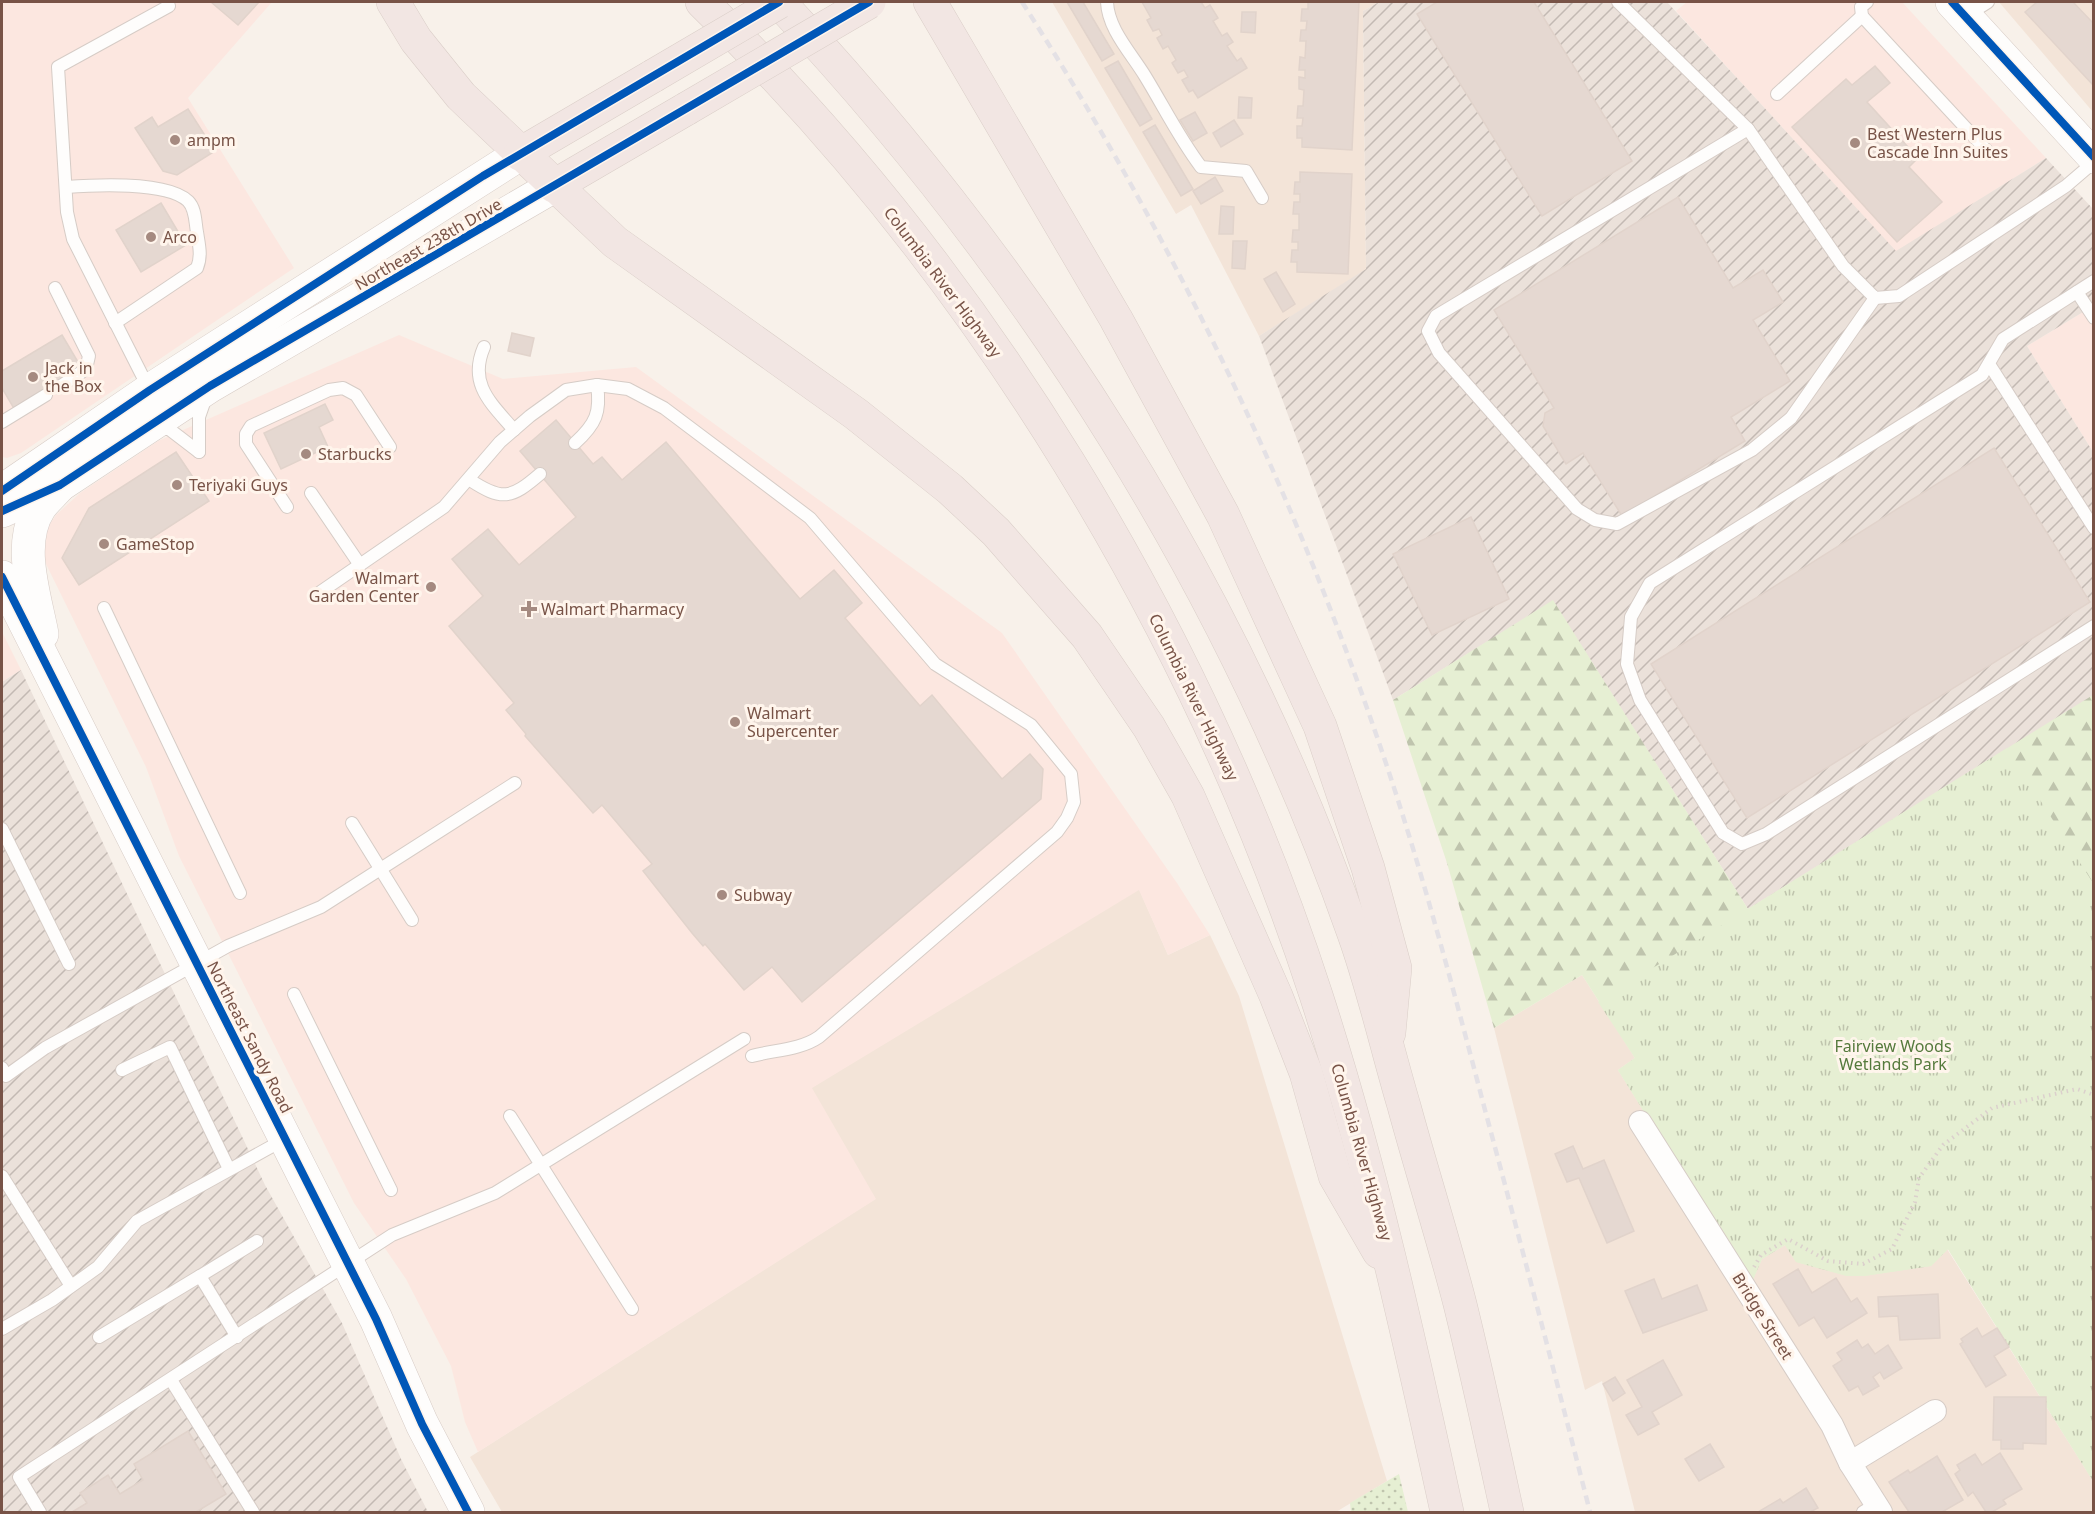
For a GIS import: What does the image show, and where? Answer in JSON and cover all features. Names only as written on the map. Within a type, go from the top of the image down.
[{"type":"highway","points":[[393,2],[416,40],[440,72],[520,154],[615,242],[856,414],[950,489],[996,532],[1088,636],[1149,727],[1193,807],[1276,996],[1306,1073],[1335,1176],[1399,1288]]},
{"type":"highway","name":"Columbia River Highway","points":[[702,2],[794,97],[932,264],[1045,428],[1129,567],[1208,722],[1242,797],[1281,897],[1338,1066],[1399,1288],[1447,1512]]},
{"type":"highway","points":[[779,2],[877,110],[969,224],[1056,344],[1131,462],[1227,636],[1285,762],[1355,936],[1460,1302],[1507,1512]]},
{"type":"highway","name":"Northeast 238th Drive","points":[[520,154],[779,2]]},
{"type":"highway","name":"Northeast 238th Drive","points":[[554,186],[869,2]]},
{"type":"highway","points":[[930,2],[1116,319],[1223,515],[1320,726],[1364,857],[1395,968],[1387,1050]]},
{"type":"main road","points":[[1968,7],[2094,157]]},
{"type":"main road","name":"Northeast 238th Drive","points":[[2,492],[150,390],[520,154]]},
{"type":"main road","name":"Northeast 238th Drive","points":[[2,511],[60,484],[210,386],[554,186]]},
{"type":"main road","points":[[48,668],[29,566],[30,534],[40,507],[60,484]]},
{"type":"main road","name":"Northeast Sandy Road","points":[[2,577],[349,1264],[431,1443],[468,1512]]},
{"type":"street","name":"Bridge Street","points":[[1640,1122],[1832,1425],[1873,1510]]},
{"type":"street","points":[[1850,1463],[1935,1411]]},
{"type":"lane","points":[[1107,2],[1107,11],[1117,33],[1179,138],[1202,168],[1246,171],[1262,198]]},
{"type":"lane","points":[[1618,2],[1748,129],[1843,266],[1875,298],[1899,296],[2066,186],[2094,162]]},
{"type":"lane","points":[[1867,2],[1861,7],[1862,16],[1989,153]]},
{"type":"lane","points":[[150,390],[73,239],[66,187],[58,67],[169,6]]},
{"type":"lane","points":[[1777,94],[1862,16]]},
{"type":"lane","points":[[1748,129],[1436,316],[1428,331],[1439,353],[1577,508],[1595,520],[1617,524],[1752,450],[1791,418],[1875,298]]},
{"type":"lane","points":[[66,187],[108,184],[165,191],[183,197],[194,211],[201,255],[194,273],[115,323]]},
{"type":"lane","points":[[2094,281],[2004,339],[1982,375],[1650,583],[1631,617],[1627,664],[1640,700],[1723,833],[1742,844],[1766,834],[2094,626]]},
{"type":"lane","points":[[55,288],[89,356],[86,369],[58,388]]},
{"type":"lane","points":[[2077,292],[2094,318]]},
{"type":"lane","points":[[484,347],[477,361],[478,379],[483,392],[514,430]]},
{"type":"lane","points":[[1989,364],[2094,528]]},
{"type":"lane","points":[[575,443],[589,431],[600,407],[597,385]]},
{"type":"lane","points":[[319,593],[444,507],[470,480],[500,442],[566,390],[597,385],[628,390],[664,408],[810,518],[936,664],[1031,725],[1071,774],[1074,802],[1057,832],[819,1037],[809,1044],[752,1056]]},
{"type":"lane","points":[[140,430],[169,429],[199,452],[199,417],[210,386]]},
{"type":"lane","points":[[287,507],[246,444],[246,434],[251,426],[329,390],[343,388],[356,395],[390,447]]},
{"type":"lane","points":[[2,422],[46,395]]},
{"type":"lane","points":[[470,480],[498,495],[509,495],[523,488],[540,474]]},
{"type":"lane","points":[[311,493],[360,565]]},
{"type":"lane","points":[[104,609],[240,893]]},
{"type":"lane","points":[[3,1075],[45,1048],[259,931],[321,907],[515,783]]},
{"type":"lane","points":[[352,823],[412,920]]},
{"type":"lane","points":[[2,829],[69,964]]},
{"type":"lane","points":[[294,994],[392,1190]]},
{"type":"lane","points":[[40,1512],[19,1476],[393,1235],[495,1193],[744,1039]]},
{"type":"lane","points":[[122,1070],[170,1047],[229,1169]]},
{"type":"lane","points":[[510,1116],[632,1310]]},
{"type":"lane","points":[[2,1329],[98,1267],[137,1221],[286,1138]]},
{"type":"lane","points":[[2,1176],[71,1286]]},
{"type":"lane","points":[[99,1337],[257,1241]]},
{"type":"lane","points":[[200,1276],[237,1337]]},
{"type":"lane","points":[[171,1380],[253,1512]]},
{"type":"path","points":[[1742,1283],[1750,1276],[1761,1255],[1788,1239],[1828,1261],[1855,1265],[1892,1249],[1915,1202],[1919,1178],[1943,1145],[1992,1108],[2077,1089],[2094,1095]]},
{"type":"shaded area","points":[[2,2],[272,2],[188,98],[294,268],[21,453],[7,458],[2,457]]},
{"type":"shaded area","points":[[1052,2],[1379,2],[1363,11],[1366,270],[1259,336],[1191,205],[1176,214]]},
{"type":"shaded area","points":[[1379,2],[1667,2],[1896,251],[2046,158],[2093,209],[2093,306],[2027,346],[2093,452],[2093,696],[1748,909],[1553,601],[1393,700],[1259,336],[1366,269],[1363,11]]},
{"type":"shaded area","points":[[1687,2],[1902,2],[2046,158],[1896,252],[1676,11]]},
{"type":"shaded area","points":[[1999,2],[2093,2],[2093,112]]},
{"type":"shaded area","points":[[2093,306],[2093,452],[2027,346]]},
{"type":"shaded area","points":[[399,335],[503,379],[636,367],[1002,633],[1177,883],[1210,935],[1168,955],[1139,890],[812,1088],[876,1199],[478,1452],[465,1422],[451,1366],[406,1279],[354,1203],[179,856],[146,767],[46,564],[43,547],[46,530],[56,515],[80,493],[158,441]]},
{"type":"shaded area","points":[[2,632],[21,670],[2,682]]},
{"type":"shaded area","points":[[21,670],[265,1185],[342,1323],[401,1459],[428,1512],[2,1512],[2,682]]},
{"type":"shaded area","points":[[1139,889],[1168,955],[1210,935],[1239,996],[1387,1481],[1336,1512],[502,1512],[470,1457],[875,1199],[811,1088]]},
{"type":"shaded area","points":[[1582,975],[1635,1058],[1618,1070],[1751,1283],[1762,1259],[1785,1245],[1947,1249],[2093,1481],[2093,1512],[1635,1512],[1602,1381],[1585,1390],[1494,1028]]},
{"type":"green space","name":"Fairview Woods Wetlands Park","points":[[1553,600],[1748,909],[2093,695],[2093,1481],[1948,1249],[1931,1266],[1864,1276],[1847,1276],[1796,1262],[1785,1245],[1762,1259],[1751,1284],[1618,1070],[1635,1058],[1582,975],[1494,1028],[1447,863],[1393,700]]},
{"type":"green space","name":"Fairview Woods Wetlands Park","points":[[2007,748],[2093,883],[2093,1481],[1948,1249],[1931,1266],[1864,1276],[1847,1276],[1796,1262],[1785,1245],[1762,1259],[1751,1284],[1618,1070],[1635,1058],[1598,1002]]},
{"type":"green space","points":[[1399,1474],[1408,1512],[1351,1512],[1350,1503]]},
{"type":"building","points":[[211,2],[259,2],[238,25]]},
{"type":"building","points":[[1067,2],[1083,2],[1114,54],[1102,61]]},
{"type":"building","points":[[1142,2],[1201,2],[1205,8],[1210,5],[1218,18],[1213,21],[1222,36],[1227,33],[1233,42],[1227,46],[1237,61],[1241,58],[1247,68],[1198,98],[1193,90],[1189,92],[1182,80],[1188,77],[1184,70],[1178,73],[1172,63],[1176,60],[1168,46],[1163,49],[1157,38],[1162,35],[1159,29],[1153,31],[1147,20],[1151,18]]},
{"type":"building","points":[[1308,2],[1359,2],[1352,150],[1302,147],[1302,138],[1297,138],[1297,126],[1302,126],[1303,118],[1297,118],[1298,106],[1303,106],[1304,90],[1299,89],[1299,77],[1305,78],[1305,70],[1299,70],[1300,57],[1305,58],[1306,41],[1300,41],[1301,30],[1306,30],[1307,21],[1301,21],[1302,9],[1308,9]]},
{"type":"building","points":[[1437,2],[1534,2],[1632,161],[1542,216],[1417,14]]},
{"type":"building","points":[[2037,2],[2073,2],[2094,24],[2094,86],[2025,12]]},
{"type":"building","points":[[1242,12],[1256,12],[1255,33],[1241,32]]},
{"type":"building","points":[[1118,61],[1152,119],[1140,126],[1105,68]]},
{"type":"building","name":"Best Western Plus Cascade Inn Suites","points":[[1875,66],[1890,83],[1867,102],[1918,158],[1909,167],[1942,202],[1897,242],[1792,127],[1846,79],[1852,85]]},
{"type":"building","points":[[1239,97],[1252,98],[1251,118],[1238,118]]},
{"type":"building","name":"ampm","points":[[188,109],[215,151],[177,175],[163,171],[135,128],[152,117],[158,127]]},
{"type":"building","points":[[1195,112],[1207,133],[1193,141],[1180,120]]},
{"type":"building","points":[[1234,120],[1243,134],[1221,147],[1213,133]]},
{"type":"building","points":[[1155,125],[1193,189],[1181,196],[1143,132]]},
{"type":"building","points":[[1300,172],[1352,174],[1348,274],[1297,272],[1297,262],[1291,262],[1292,250],[1298,250],[1298,242],[1292,242],[1293,230],[1299,230],[1299,214],[1293,214],[1294,202],[1300,202],[1300,194],[1294,194],[1295,182],[1300,182]]},
{"type":"building","points":[[1215,177],[1223,191],[1201,204],[1193,191]]},
{"type":"building","points":[[1678,197],[1733,288],[1763,270],[1783,302],[1753,320],[1790,381],[1731,417],[1745,441],[1622,516],[1583,453],[1566,464],[1543,426],[1545,413],[1554,408],[1494,310]]},
{"type":"building","name":"Arco","points":[[161,203],[186,245],[141,272],[116,230]]},
{"type":"building","points":[[1221,206],[1234,207],[1233,234],[1219,234]]},
{"type":"building","points":[[1233,241],[1247,241],[1245,269],[1232,268]]},
{"type":"building","points":[[1276,272],[1295,304],[1283,312],[1264,279]]},
{"type":"building","points":[[512,333],[534,338],[530,356],[508,351]]},
{"type":"building","name":"Jack in the Box","points":[[62,335],[81,367],[54,383],[58,389],[47,396],[43,390],[23,402],[26,406],[16,412],[2,388],[2,371]]},
{"type":"building","points":[[325,404],[333,420],[319,427],[328,447],[281,469],[264,433]]},
{"type":"building","name":"Walmart Supercenter","points":[[556,420],[593,464],[602,457],[622,480],[666,442],[800,599],[834,570],[862,603],[845,618],[920,706],[932,695],[1002,779],[1030,754],[1043,769],[1041,799],[802,1002],[772,967],[744,990],[705,944],[703,946],[643,871],[652,864],[602,805],[593,813],[525,736],[526,734],[506,710],[514,703],[449,626],[483,596],[452,559],[488,529],[519,565],[576,517],[520,451]]},
{"type":"building","points":[[1994,448],[2090,602],[1747,818],[1651,664]]},
{"type":"building","points":[[176,452],[209,501],[79,585],[62,558],[89,508]]},
{"type":"building","points":[[1471,517],[1509,599],[1432,635],[1393,554]]},
{"type":"building","points":[[1573,1146],[1583,1169],[1604,1160],[1634,1231],[1607,1243],[1579,1178],[1567,1182],[1555,1154]]},
{"type":"building","points":[[1798,1269],[1812,1293],[1836,1278],[1851,1302],[1857,1298],[1867,1313],[1827,1338],[1814,1317],[1799,1326],[1773,1284]]},
{"type":"building","points":[[1654,1279],[1662,1299],[1697,1285],[1707,1310],[1643,1333],[1625,1291]]},
{"type":"building","points":[[1938,1294],[1940,1338],[1900,1340],[1898,1316],[1879,1317],[1878,1297]]},
{"type":"building","points":[[1977,1328],[1982,1337],[1997,1328],[2009,1347],[1994,1356],[2006,1375],[1986,1387],[1960,1344],[1963,1342],[1961,1339]]},
{"type":"building","points":[[1857,1340],[1862,1348],[1868,1344],[1875,1354],[1888,1345],[1902,1368],[1884,1379],[1880,1372],[1873,1377],[1879,1386],[1863,1395],[1858,1386],[1849,1391],[1833,1366],[1842,1360],[1837,1353]]},
{"type":"building","points":[[1663,1360],[1682,1395],[1652,1412],[1659,1424],[1638,1435],[1626,1415],[1642,1407],[1627,1380]]},
{"type":"building","points":[[1615,1377],[1625,1393],[1613,1401],[1603,1384]]},
{"type":"building","points":[[1994,1397],[2046,1397],[2046,1444],[2023,1443],[2023,1449],[2001,1449],[2001,1440],[1993,1440]]},
{"type":"building","points":[[188,1431],[226,1494],[196,1512],[72,1512],[87,1503],[80,1493],[108,1475],[120,1494],[143,1480],[134,1464]]},
{"type":"building","points":[[1710,1444],[1724,1467],[1699,1481],[1685,1459]]},
{"type":"building","points":[[2000,1453],[2022,1489],[2003,1500],[2006,1504],[1992,1512],[1986,1512],[1973,1492],[1968,1496],[1955,1474],[1960,1470],[1957,1465],[1975,1454],[1982,1465]]},
{"type":"building","points":[[1937,1456],[1963,1500],[1942,1512],[1909,1512],[1889,1482],[1908,1470],[1910,1473]]},
{"type":"building","points":[[1806,1488],[1818,1508],[1810,1512],[1758,1512],[1780,1499],[1783,1503]]},
{"type":"railway","points":[[1022,2],[1076,88],[1175,266],[1264,450],[1342,638],[1407,827],[1434,921],[1590,1512]]},
{"type":"cycle path","points":[[2,491],[150,390],[483,176],[779,2]]},
{"type":"cycle path","points":[[2,511],[60,485],[210,386],[869,2]]},
{"type":"cycle path","points":[[1952,2],[2094,157]]},
{"type":"cycle path","points":[[2,577],[376,1319],[422,1424],[468,1512]]},
{"type":"place","name":"ampm","points":[[175,140]]},
{"type":"place","name":"Best Western Plus Cascade Inn Suites","points":[[1855,143]]},
{"type":"place","name":"Arco","points":[[151,237]]},
{"type":"place","name":"Jack in the Box","points":[[33,377]]},
{"type":"place","name":"Starbucks","points":[[306,454]]},
{"type":"place","name":"Teriyaki Guys","points":[[177,485]]},
{"type":"place","name":"GameStop","points":[[104,544]]},
{"type":"place","name":"Walmart Garden Center","points":[[431,587]]},
{"type":"place","name":"Walmart Pharmacy","points":[[529,609]]},
{"type":"place","name":"Walmart Supercenter","points":[[735,722]]},
{"type":"place","name":"Subway","points":[[722,895]]}]
